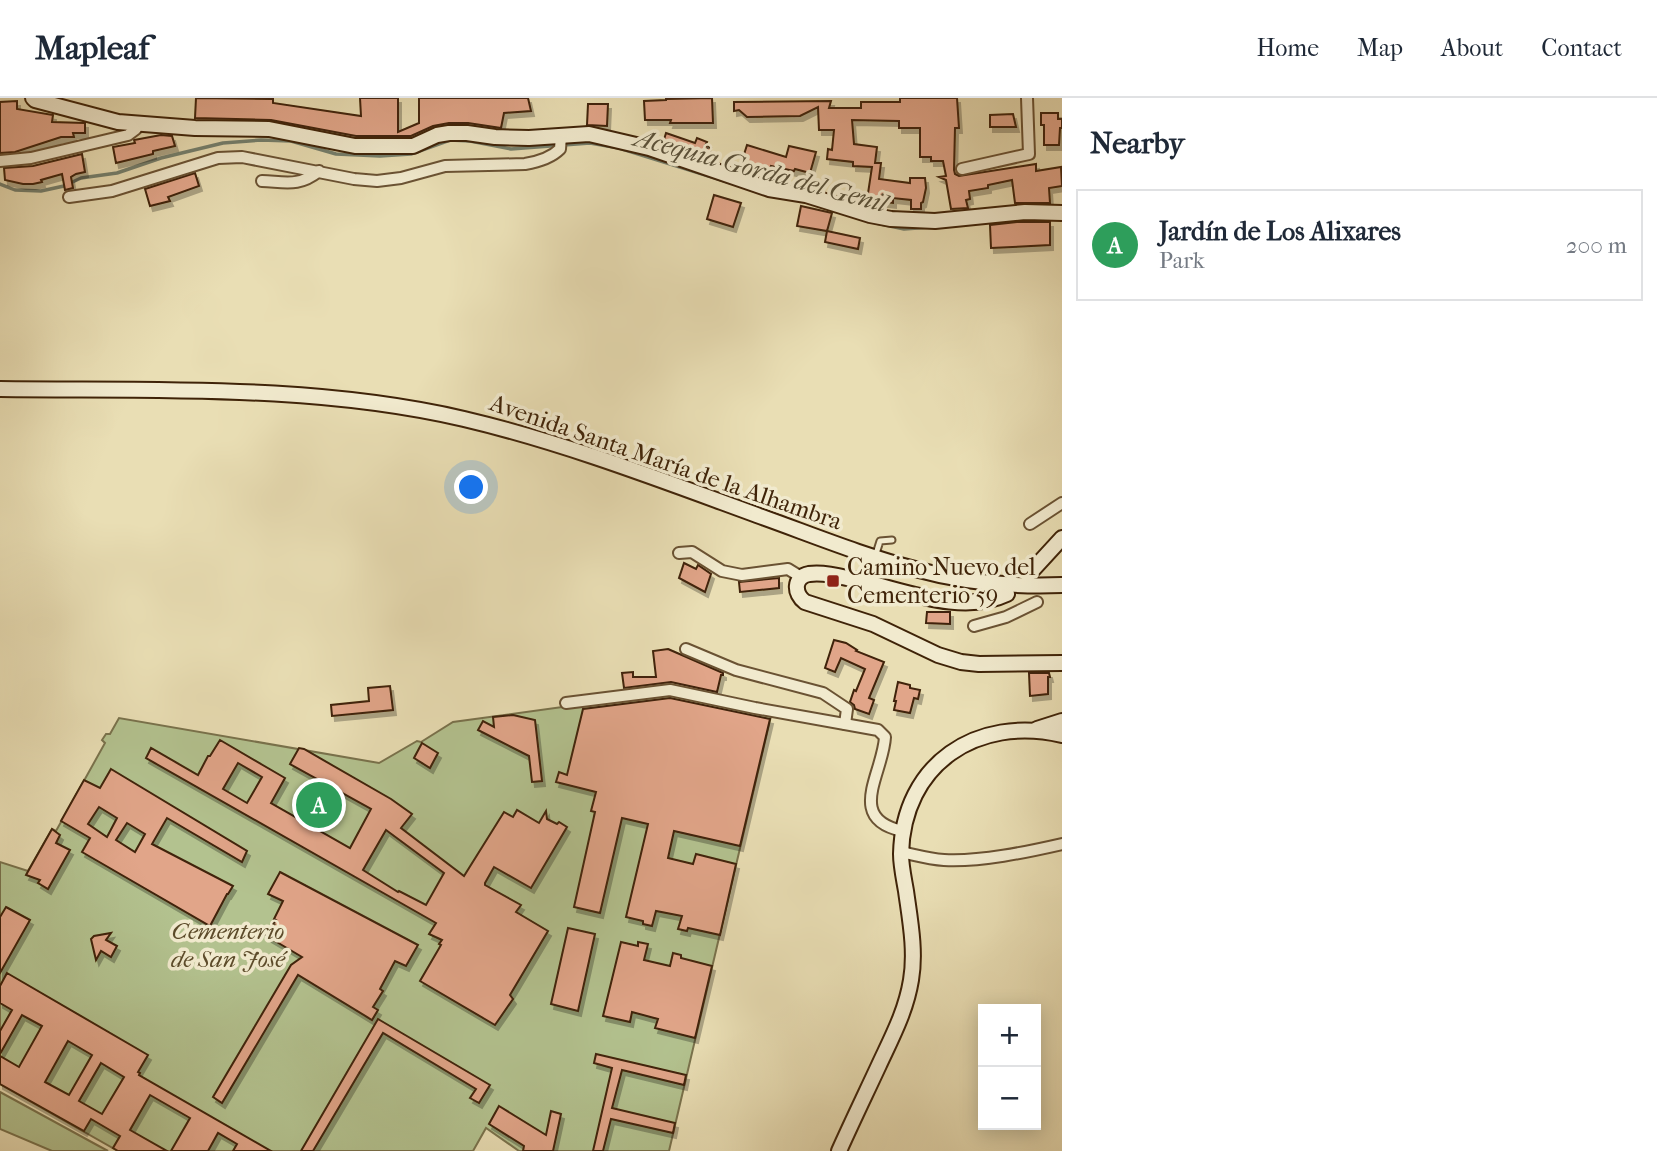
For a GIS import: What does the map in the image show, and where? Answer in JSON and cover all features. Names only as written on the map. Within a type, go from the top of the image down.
[{"type":"street","points":[[33,98],[107,119],[138,124],[269,129],[355,146],[413,146],[436,135],[449,133],[529,138],[561,143],[589,134],[649,148],[769,189],[806,195],[891,219],[935,221],[1025,212],[1062,213]]},
{"type":"street","points":[[962,169],[1029,154],[1027,98]]},
{"type":"street","points":[[0,161],[31,158],[128,135],[138,124]]},
{"type":"street","points":[[69,197],[112,191],[218,158],[242,157],[377,181],[401,178],[445,166],[537,162],[556,153],[561,143]]},
{"type":"street","points":[[262,181],[307,181],[319,171]]},
{"type":"street","name":"Avenida Santa María de la Alhambra","points":[[0,389],[250,393],[356,401],[463,419],[543,440],[918,570],[1024,585],[1062,585]]},
{"type":"street","points":[[1030,524],[1062,503]]},
{"type":"street","points":[[1028,575],[1062,538]]},
{"type":"street","points":[[679,553],[692,552],[722,571],[743,575],[788,569],[801,577]]},
{"type":"street","points":[[1007,594],[985,602],[957,602],[832,575],[808,574],[801,577],[796,592],[805,602],[873,624],[951,659],[979,664],[1062,663]]},
{"type":"street","points":[[974,626],[1006,617],[1037,602]]},
{"type":"street","points":[[686,649],[736,670],[823,693],[848,709],[845,724]]},
{"type":"street","points":[[566,703],[670,690],[878,730],[886,737],[885,750],[870,803],[873,814],[881,823],[903,831]]},
{"type":"street","points":[[839,1151],[900,1021],[909,988],[913,954],[901,852],[903,831],[915,794],[931,771],[966,744],[1005,731],[1061,729]]},
{"type":"street","points":[[901,852],[942,860],[968,860],[1062,844]]},
{"type":"lane","points":[[875,557],[880,541],[892,540]]},
{"type":"green space","name":"Cementerio de San José","points":[[671,692],[771,716],[669,1151],[519,1151],[486,1128],[473,1151],[118,1151],[0,1084],[0,862],[28,871],[52,829],[56,831],[105,743],[102,740],[106,734],[110,734],[119,718],[379,763],[453,722]]},
{"type":"green space","points":[[0,1092],[108,1151],[52,1151],[0,1129]]},
{"type":"building","points":[[196,98],[273,99],[273,103],[361,116],[360,98],[398,98],[398,132],[419,123],[419,98],[528,98],[531,111],[504,113],[501,128],[449,123],[433,126],[411,136],[356,136],[271,120],[195,118]]},
{"type":"building","points":[[712,98],[713,123],[645,120],[644,101]]},
{"type":"building","points":[[900,98],[957,98],[959,128],[955,128],[955,174],[959,176],[1036,164],[1036,171],[1061,167],[1062,186],[1049,188],[1050,203],[1015,203],[1012,180],[969,191],[970,199],[966,200],[968,208],[951,209],[946,180],[939,177],[946,176],[943,161],[920,157],[920,128],[899,128],[899,121],[852,120],[854,144],[877,147],[875,163],[881,163],[879,179],[910,183],[910,178],[925,178],[926,188],[921,209],[911,209],[911,200],[893,198],[893,203],[867,200],[872,167],[853,166],[853,162],[827,159],[828,149],[832,150],[834,130],[819,130],[818,107],[800,116],[747,117],[739,110],[734,111],[734,102],[831,101],[829,108],[861,108],[861,102],[900,102]]},
{"type":"building","points":[[17,101],[17,109],[53,115],[52,122],[85,123],[85,133],[73,133],[74,137],[61,137],[15,152],[0,153],[0,102]]},
{"type":"building","points":[[588,104],[608,104],[607,126],[587,125]]},
{"type":"building","points":[[1041,113],[1058,113],[1058,119],[1062,119],[1059,145],[1044,145]]},
{"type":"building","points":[[1013,114],[1016,127],[990,127],[990,115]]},
{"type":"building","points":[[666,133],[695,143],[697,138],[707,142],[705,146],[711,148],[708,158],[663,143]]},
{"type":"building","points":[[161,135],[172,136],[175,146],[116,163],[113,147]]},
{"type":"building","points":[[747,145],[786,157],[789,146],[816,152],[810,173],[771,166],[769,173],[741,164]]},
{"type":"building","points":[[82,154],[85,172],[71,177],[73,188],[65,190],[62,174],[33,184],[5,180],[4,168],[33,166]]},
{"type":"building","points":[[195,173],[199,186],[168,197],[170,201],[150,206],[145,189]]},
{"type":"building","points":[[714,195],[741,203],[733,227],[707,219]]},
{"type":"building","points":[[801,206],[832,213],[827,231],[797,226]]},
{"type":"building","points":[[1050,222],[1050,245],[991,248],[990,225]]},
{"type":"building","points":[[827,231],[860,238],[858,249],[825,242]]},
{"type":"building","points":[[684,563],[696,569],[698,565],[711,574],[705,592],[679,578]]},
{"type":"building","points":[[779,578],[779,588],[740,592],[739,582]]},
{"type":"building","points":[[927,612],[950,612],[950,624],[926,623]]},
{"type":"building","points":[[834,640],[884,662],[869,698],[874,700],[869,714],[855,709],[850,702],[865,669],[841,658],[835,672],[825,668]]},
{"type":"building","points":[[668,649],[723,673],[717,692],[671,682],[624,688],[622,673],[633,672],[633,677],[656,677],[653,651]]},
{"type":"building","points":[[1029,673],[1049,673],[1048,694],[1030,696]]},
{"type":"building","points":[[898,682],[920,690],[918,699],[914,698],[910,713],[894,710]]},
{"type":"building","points":[[390,686],[393,710],[332,716],[331,705],[369,701],[368,688]]},
{"type":"building","points":[[670,698],[770,719],[740,846],[674,831],[668,858],[693,864],[696,854],[736,864],[720,935],[688,928],[687,931],[678,929],[682,916],[656,911],[652,926],[626,917],[648,824],[622,818],[600,913],[574,907],[595,812],[591,811],[596,792],[556,782],[559,772],[567,775],[583,709]]},
{"type":"building","points":[[513,715],[535,720],[542,781],[532,782],[529,756],[478,730],[483,721],[494,727],[493,717]]},
{"type":"building","points":[[220,740],[285,778],[271,803],[350,848],[371,809],[290,764],[299,748],[304,749],[412,814],[401,828],[464,876],[504,812],[513,817],[517,810],[539,823],[546,811],[547,819],[567,827],[531,888],[494,867],[485,883],[521,905],[516,912],[548,931],[510,995],[513,999],[495,1025],[420,981],[441,945],[439,944],[442,940],[429,934],[436,923],[146,758],[151,748],[198,775]],"holes":[[[238,763],[262,777],[247,803],[223,789]],[[386,830],[444,873],[426,905],[398,892],[363,870]]]},
{"type":"building","points":[[422,743],[438,753],[430,768],[414,758]]},
{"type":"building","points":[[111,769],[247,851],[242,862],[167,818],[152,844],[233,886],[210,926],[82,852],[90,838],[61,821],[84,780],[100,788]],"holes":[[[99,807],[117,818],[107,837],[88,824]],[[127,823],[145,834],[135,852],[116,840]]]},
{"type":"building","points":[[52,829],[60,835],[56,843],[70,850],[48,889],[38,883],[40,880],[26,875]]},
{"type":"building","points":[[280,872],[418,945],[406,966],[395,961],[380,989],[383,991],[373,1007],[378,1010],[372,1020],[298,975],[222,1103],[213,1097],[291,965],[302,957],[265,935],[276,920],[274,919],[283,901],[268,894]]},
{"type":"building","points":[[6,907],[30,920],[0,973],[0,917]]},
{"type":"building","points":[[568,928],[595,934],[578,1011],[551,1004]]},
{"type":"building","points":[[111,933],[106,940],[117,946],[111,957],[101,951],[96,960],[91,939]]},
{"type":"building","points":[[621,942],[638,946],[638,942],[648,944],[644,960],[670,966],[673,953],[681,955],[681,958],[712,966],[695,1038],[655,1028],[658,1019],[632,1012],[630,1022],[603,1016]]},
{"type":"building","points":[[7,973],[148,1055],[138,1072],[139,1075],[271,1151],[233,1151],[237,1144],[218,1133],[208,1151],[171,1151],[190,1118],[150,1095],[130,1130],[167,1151],[118,1151],[113,1148],[120,1136],[91,1119],[84,1131],[0,1084],[0,1056],[19,1067],[42,1026],[22,1015],[0,1054],[0,1031],[12,1010],[0,1003],[0,986]],"holes":[[[68,1041],[92,1055],[69,1095],[45,1082]],[[101,1063],[124,1077],[102,1114],[79,1101]]]},
{"type":"building","points":[[378,1019],[490,1085],[479,1103],[470,1098],[476,1089],[383,1033],[313,1151],[301,1151]]},
{"type":"building","points":[[596,1054],[686,1075],[684,1085],[622,1070],[612,1108],[675,1123],[673,1133],[611,1119],[603,1151],[593,1151],[612,1068],[594,1063]]},
{"type":"building","points":[[499,1106],[546,1135],[551,1111],[561,1114],[553,1151],[523,1151],[524,1146],[489,1124]]},
{"type":"waterway","name":"Acequia Gorda del Genil","points":[[0,184],[15,190],[41,191],[64,186],[81,178],[117,173],[161,158],[223,143],[261,140],[291,141],[336,154],[380,156],[411,154],[450,140],[511,149],[590,143],[619,148],[731,183]]},
{"type":"waterway","name":"Acequia Gorda del Genil","points":[[1008,221],[1036,219]]},
{"type":"waterway","name":"Acequia Gorda del Genil","points":[[876,223],[904,229],[931,227]]},
{"type":"place","name":"Camino Nuevo del Cementerio 59","points":[[833,581]]},
{"type":"place","name":"Jardín de Los Alixares","points":[[319,805]]}]
